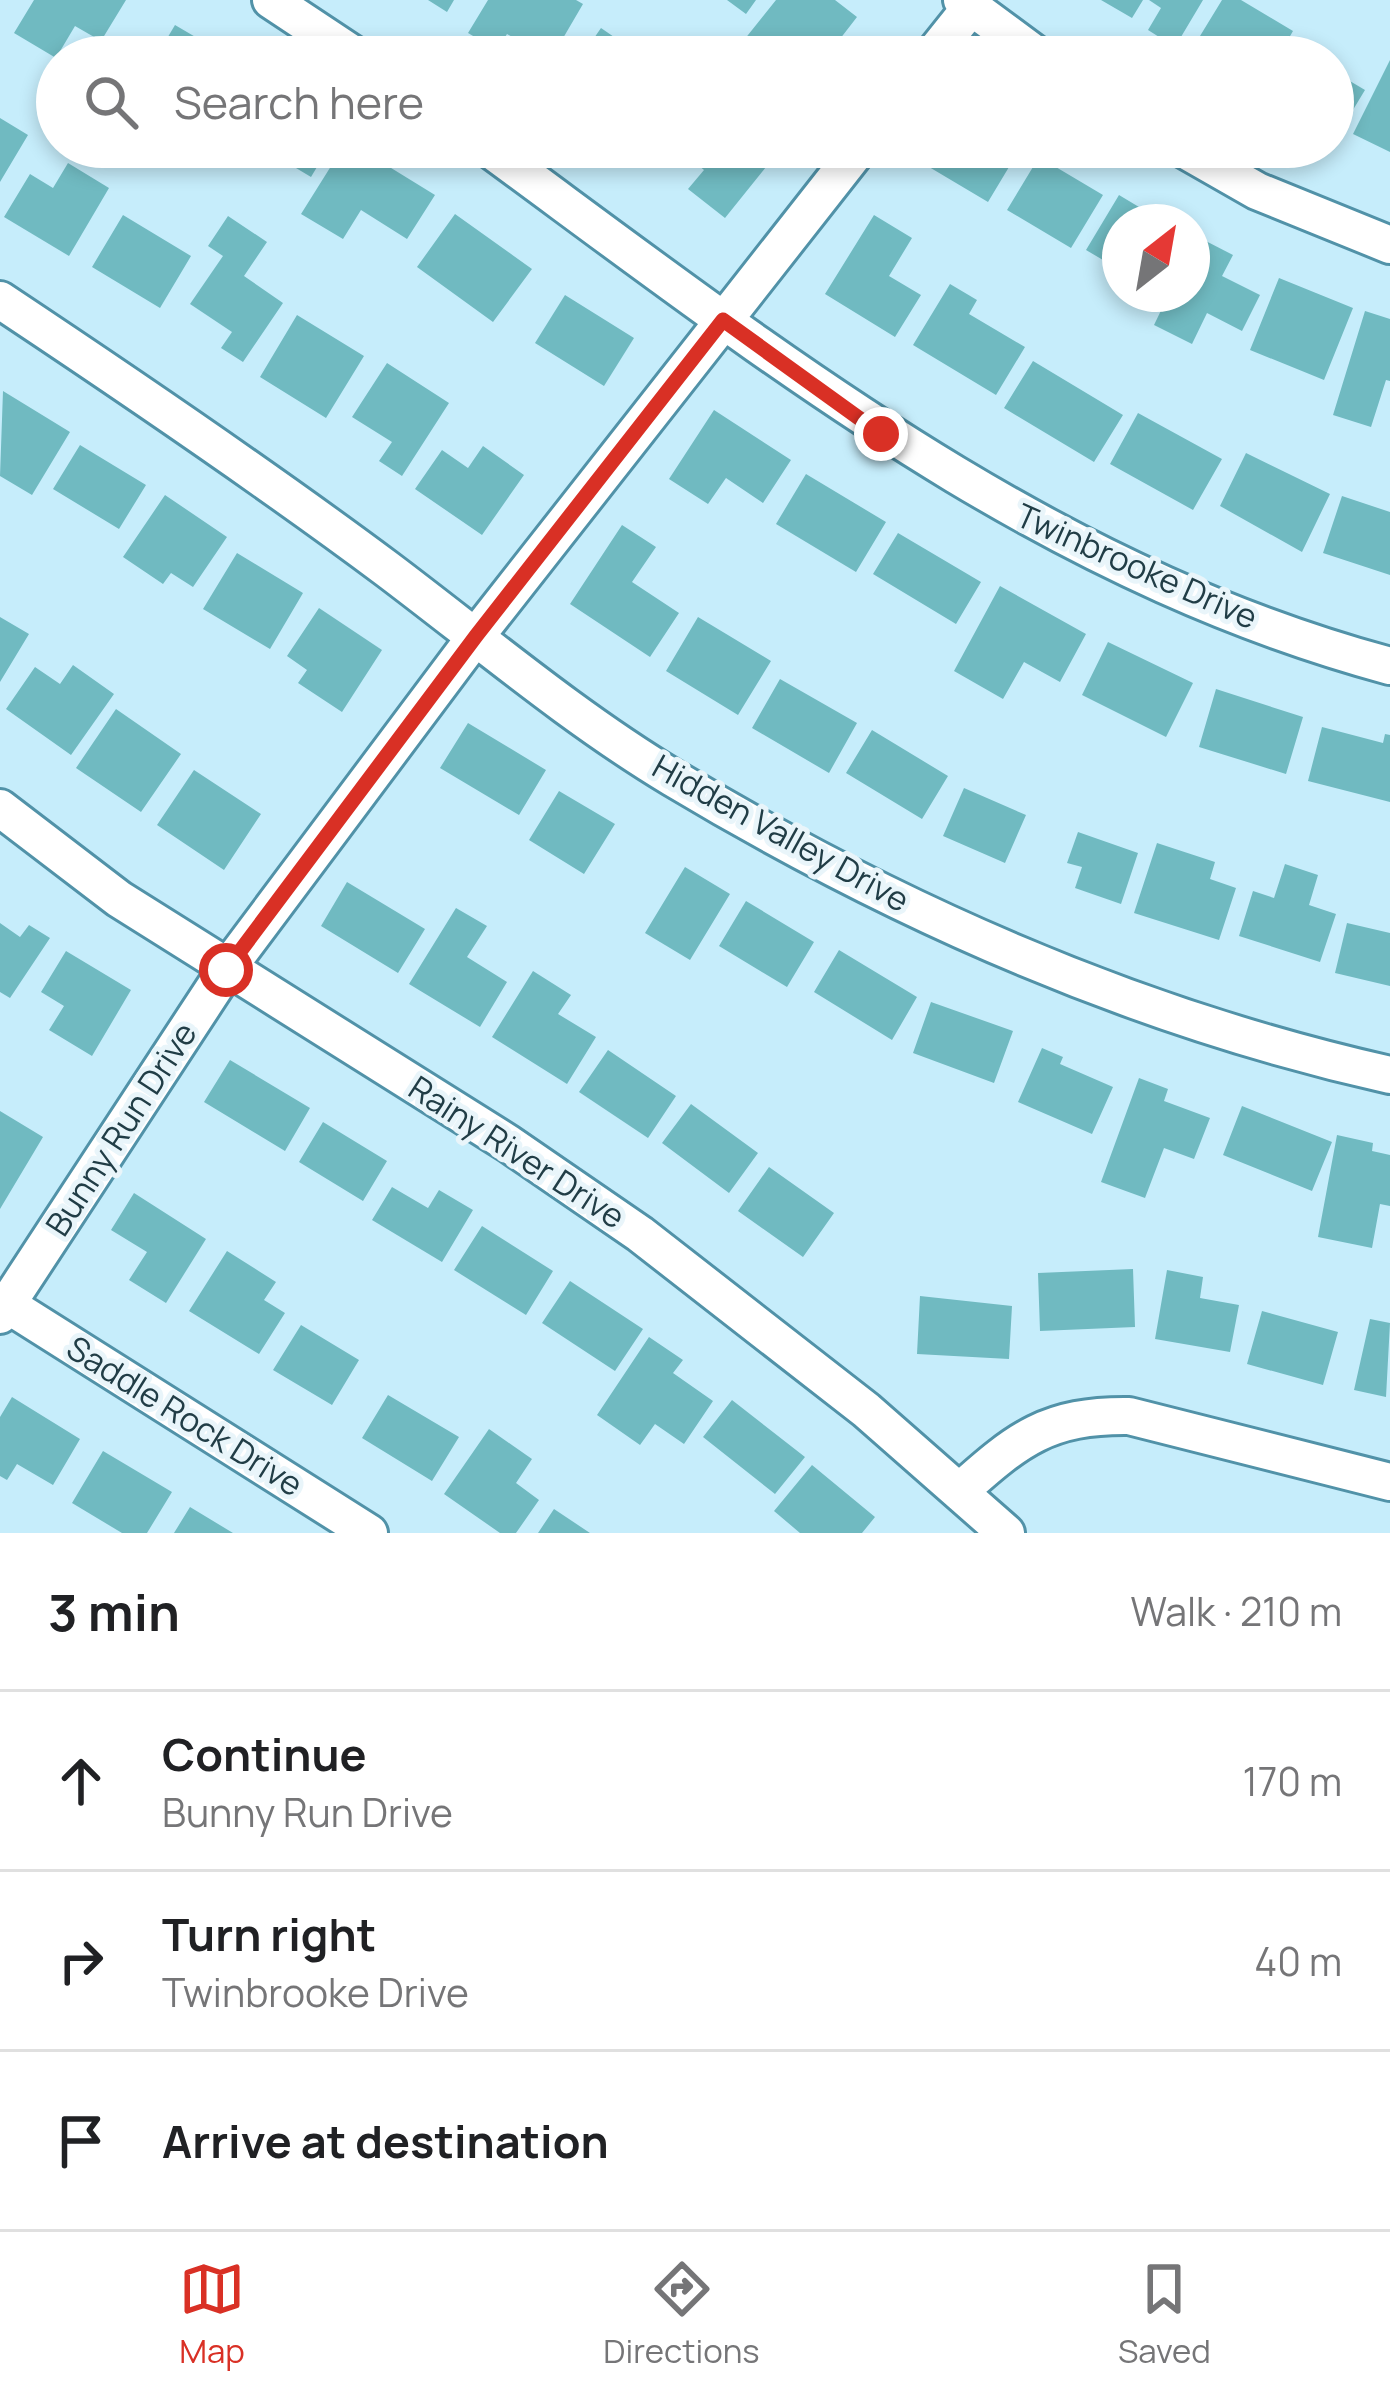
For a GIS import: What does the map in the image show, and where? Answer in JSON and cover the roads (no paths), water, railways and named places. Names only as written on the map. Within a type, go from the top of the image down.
[{"type":"street","points":[[272,0],[326,36]]},
{"type":"street","points":[[945,36],[967,3],[1011,36]]},
{"type":"street","name":"Twinbrooke Drive","points":[[517,168],[881,434],[1053,535],[1215,608],[1390,666]]},
{"type":"street","name":"Bunny Run Drive","points":[[2,1307],[226,970],[476,636],[843,168]]},
{"type":"street","points":[[1217,168],[1257,191],[1390,245]]},
{"type":"street","name":"Hidden Valley Drive","points":[[0,300],[237,458],[669,776],[986,944],[1161,1010],[1307,1056],[1390,1075]]},
{"type":"street","name":"Rainy River Drive","points":[[0,808],[119,899],[470,1119],[640,1234],[812,1366],[1006,1533]]},
{"type":"street","name":"Saddle Rock Drive","points":[[2,1307],[369,1533]]},
{"type":"street","points":[[960,1491],[1038,1428],[1098,1415],[1129,1416],[1390,1483]]}]
